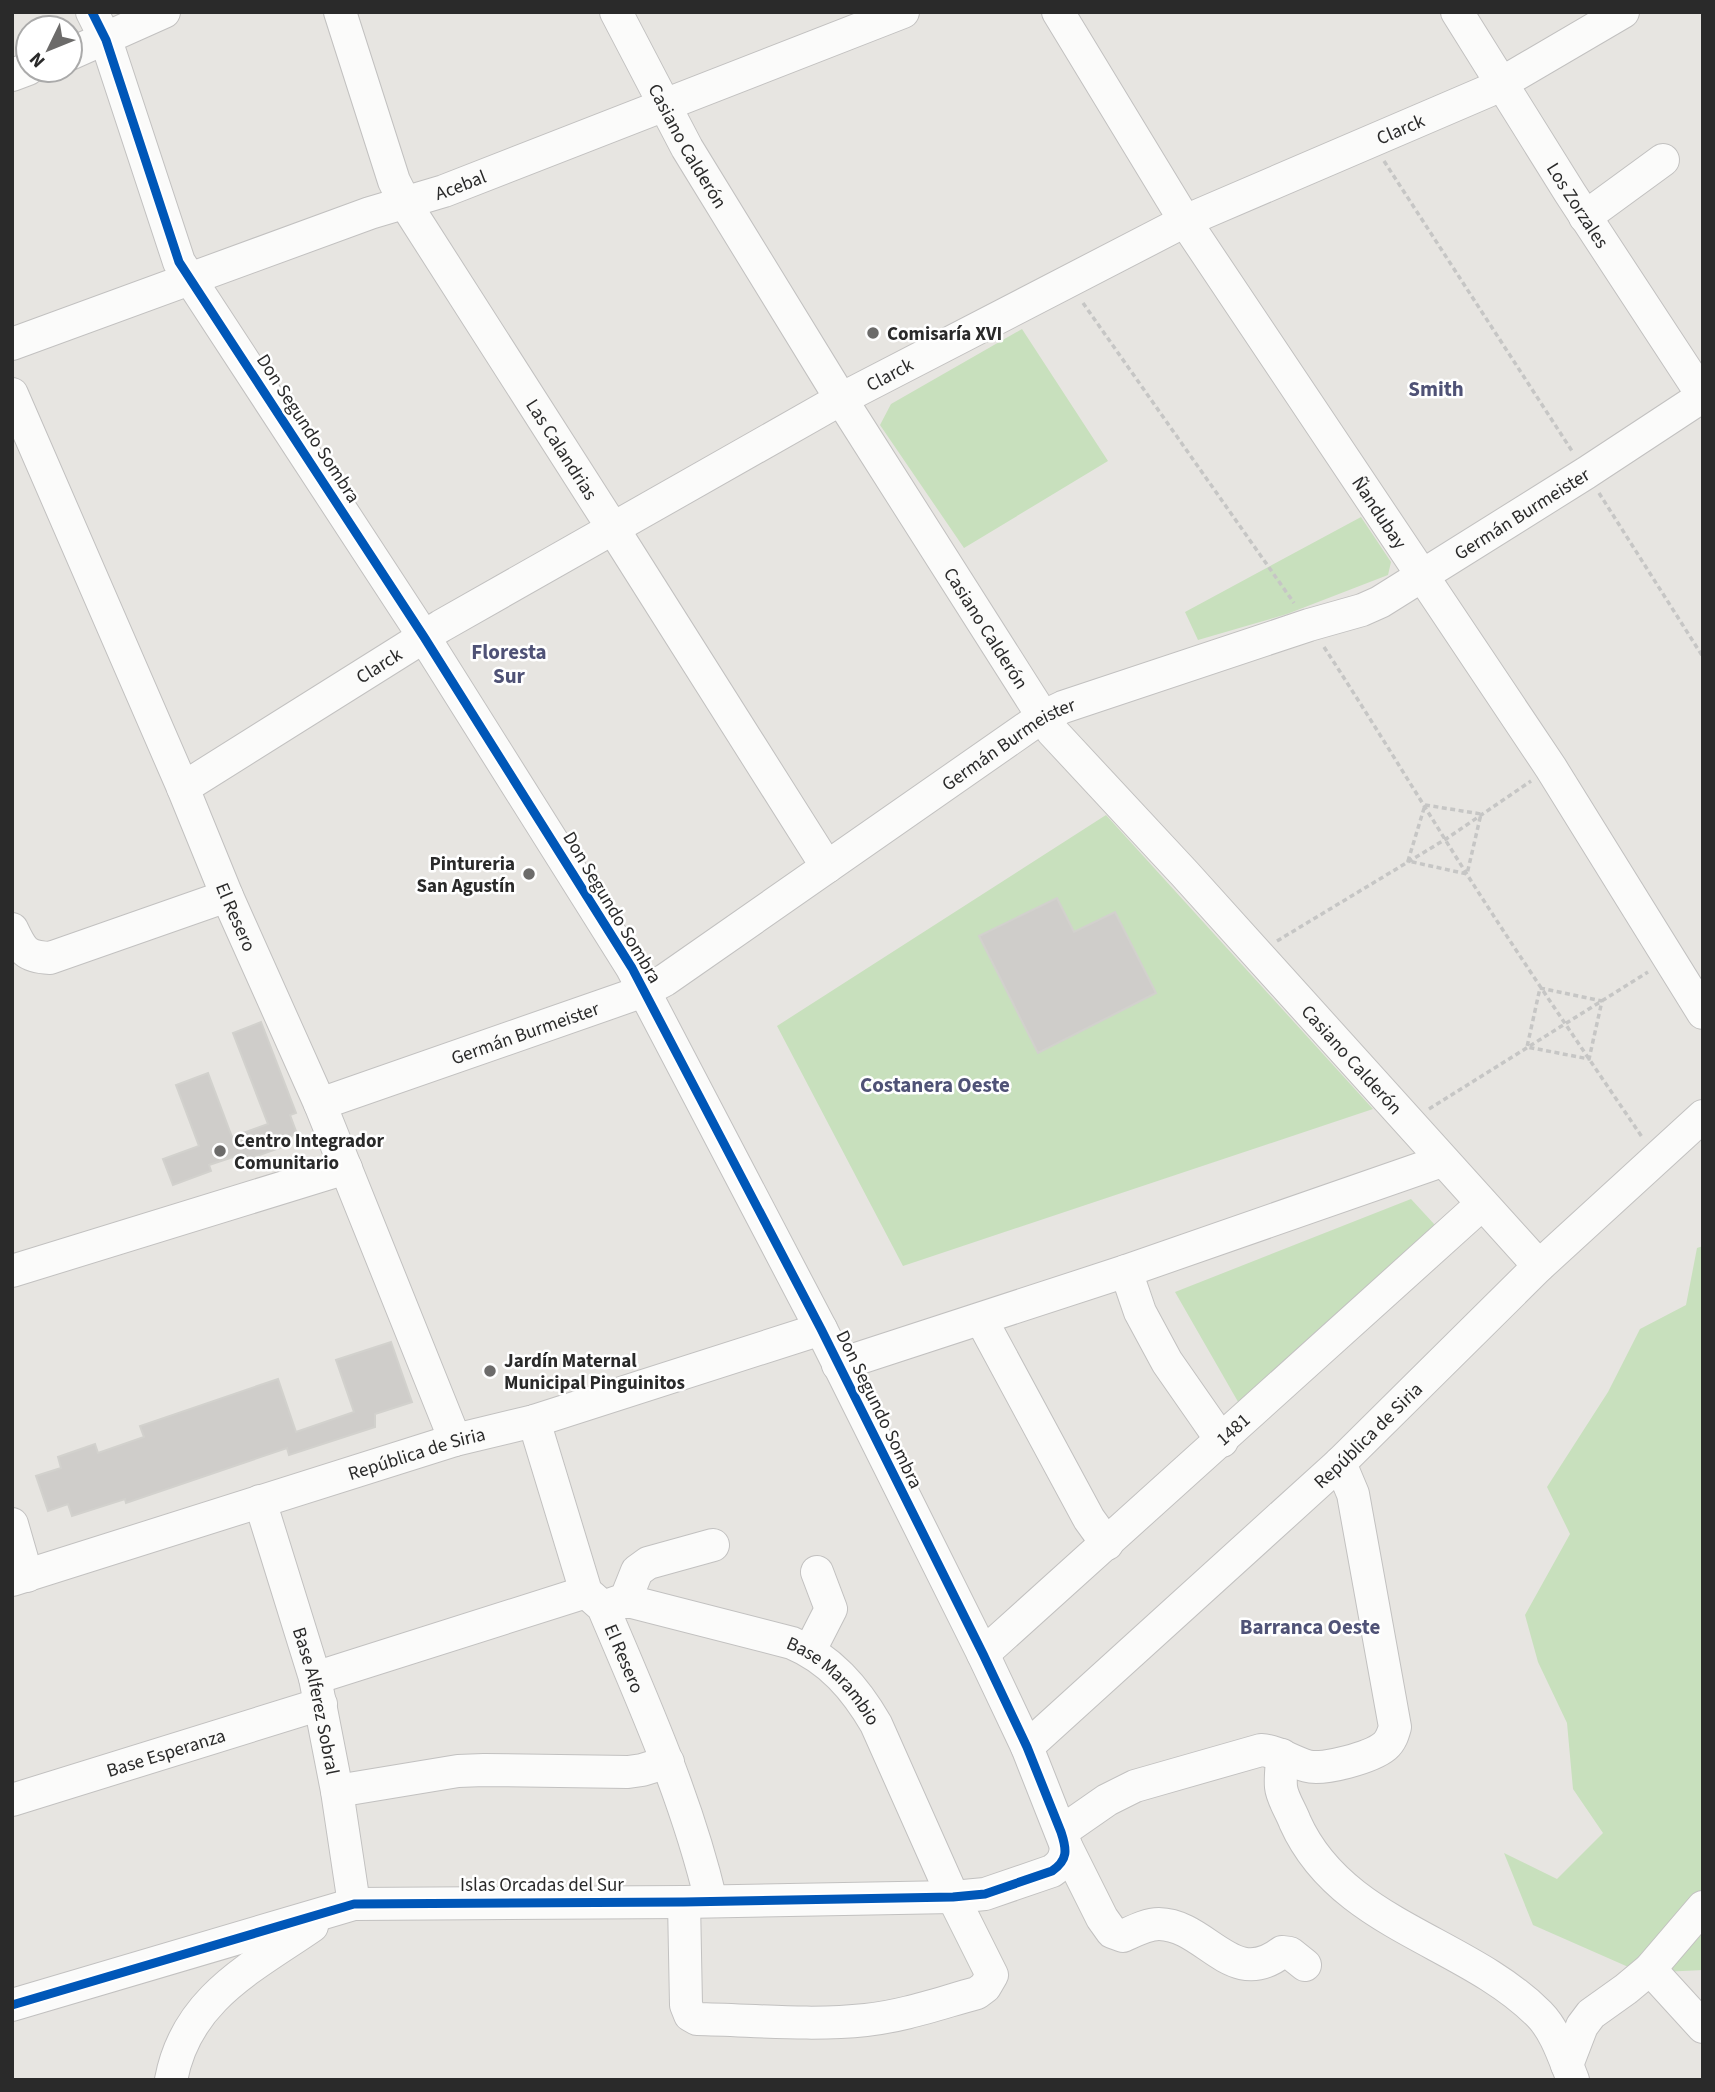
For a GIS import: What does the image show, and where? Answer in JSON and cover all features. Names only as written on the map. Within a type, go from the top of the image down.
[{"type":"street","name":"Don Segundo Sombra","points":[[92,12],[106,40],[179,262],[424,637],[632,968],[821,1329],[983,1654],[1027,1747],[1064,1839],[1102,1918],[1112,1932],[1123,1936],[1151,1925],[1180,1927],[1240,1964],[1256,1965],[1271,1960],[1282,1952],[1290,1953],[1305,1965]]},
{"type":"street","points":[[84,49],[164,12]]},
{"type":"street","name":"Las Calandrias","points":[[340,12],[394,181],[405,204],[827,867]]},
{"type":"street","name":"Casiano Calderón","points":[[616,12],[687,148],[1042,717],[1539,1266]]},
{"type":"street","name":"Acebal","points":[[12,344],[370,213],[457,186],[903,12]]},
{"type":"street","name":"Ñandubay","points":[[1058,12],[1185,221],[1550,768],[1703,1013]]},
{"type":"street","name":"Los Zorzales","points":[[1457,12],[1585,217],[1703,396]]},
{"type":"street","name":"Clarck","points":[[183,788],[424,637],[841,398],[1185,221],[1502,84],[1623,12]]},
{"type":"street","points":[[1585,217],[1663,160]]},
{"type":"street","name":"El Resero","points":[[12,394],[227,895],[320,1104],[455,1440]]},
{"type":"street","name":"Germán Burmeister","points":[[320,1104],[644,991],[665,980],[1042,717],[1063,707],[1362,610],[1422,578],[1703,396]]},
{"type":"street","points":[[12,929],[22,949],[35,957],[50,958],[227,895]]},
{"type":"street","name":"República de Siria","points":[[1027,1747],[1340,1463],[1539,1266],[1703,1116]]},
{"type":"street","points":[[838,1365],[1126,1271],[1442,1161]]},
{"type":"street","points":[[12,1271],[346,1168]]},
{"type":"street","name":"1481","points":[[983,1654],[1482,1204]]},
{"type":"street","points":[[1126,1271],[1140,1312],[1167,1362],[1222,1441]]},
{"type":"street","points":[[981,1319],[1089,1519],[1107,1544]]},
{"type":"street","name":"República de Siria","points":[[20,1578],[455,1440],[534,1421],[821,1329]]},
{"type":"street","name":"El Resero","points":[[534,1421],[668,1762],[703,1866],[698,1902]]},
{"type":"street","points":[[1064,1839],[1107,1800],[1135,1786],[1261,1750],[1273,1750],[1307,1767],[1325,1768],[1376,1752],[1392,1738],[1395,1727],[1353,1494],[1340,1463]]},
{"type":"street","name":"Base Alferez Sobral","points":[[260,1501],[318,1691],[337,1791],[345,1906]]},
{"type":"street","points":[[12,1524],[20,1578]]},
{"type":"street","points":[[605,1600],[648,1563],[713,1545]]},
{"type":"street","points":[[810,1650],[831,1609],[817,1572]]},
{"type":"street","name":"Base Marambio","points":[[605,1600],[792,1643],[810,1650],[839,1672],[866,1706],[953,1897],[991,1968],[992,1975],[985,1987],[977,1993],[902,2014],[866,2020],[829,2022],[697,2019],[690,2015],[686,2005],[698,1902]]},
{"type":"street","name":"Base Esperanza","points":[[12,1800],[318,1691],[605,1600]]},
{"type":"street","points":[[1283,1755],[1281,1789],[1300,1832],[1321,1863],[1340,1884],[1362,1902],[1488,1976],[1526,2003],[1542,2017],[1559,2045],[1570,2072]]},
{"type":"street","points":[[337,1791],[458,1771],[628,1772],[668,1762]]},
{"type":"street","name":"Islas Orcadas del Sur","points":[[12,2005],[345,1906],[377,1902],[698,1902],[953,1897],[985,1894],[1052,1871],[1061,1865],[1065,1857],[1064,1839]]},
{"type":"street","points":[[171,2080],[185,2040],[214,1996],[248,1968],[345,1906]]},
{"type":"street","points":[[1570,2072],[1583,2026],[1591,2014],[1650,1969],[1703,1907]]},
{"type":"street","points":[[1650,1969],[1703,2027]]},
{"type":"street","points":[[1542,2017],[1560,2020],[1591,2014]]},
{"type":"path","points":[[1371,141],[1703,657]]},
{"type":"path","points":[[1068,282],[1309,625],[1388,744],[1540,988],[1657,1158]]},
{"type":"path","points":[[1268,947],[1446,839],[1550,768]]},
{"type":"path","points":[[1425,805],[1481,814]]},
{"type":"path","points":[[1408,861],[1425,805]]},
{"type":"path","points":[[1467,874],[1481,814]]},
{"type":"path","points":[[1408,861],[1467,874]]},
{"type":"path","points":[[1422,1113],[1670,957]]},
{"type":"path","points":[[1540,988],[1602,1001]]},
{"type":"path","points":[[1528,1047],[1540,988]]},
{"type":"path","points":[[1589,1059],[1602,1001]]},
{"type":"path","points":[[1528,1047],[1589,1059]]},
{"type":"green space","points":[[1022,329],[1108,461],[964,548],[880,425],[891,404]]},
{"type":"green space","points":[[1361,517],[1391,562],[1388,575],[1287,614],[1198,640],[1185,612]]},
{"type":"green space","points":[[1106,815],[1373,1109],[903,1266],[777,1026]]},
{"type":"green space","points":[[1411,1199],[1435,1225],[1241,1407],[1175,1292]]},
{"type":"green space","points":[[1703,1246],[1703,1970],[1642,1973],[1533,1925],[1504,1853],[1557,1879],[1603,1833],[1573,1789],[1567,1723],[1538,1662],[1525,1615],[1570,1534],[1547,1487],[1608,1392],[1640,1329],[1686,1305],[1697,1248]]},
{"type":"building","points":[[1057,898],[1074,932],[1115,912],[1156,993],[1038,1053],[979,936]]},
{"type":"building","points":[[261,1022],[296,1113],[290,1115],[297,1134],[280,1140],[282,1147],[240,1162],[236,1156],[209,1165],[211,1171],[173,1185],[163,1159],[199,1146],[176,1085],[208,1073],[232,1137],[268,1124],[233,1033]]},
{"type":"building","points":[[391,1342],[412,1402],[375,1414],[375,1427],[289,1455],[287,1448],[126,1503],[125,1499],[72,1516],[68,1504],[48,1511],[36,1476],[61,1468],[58,1457],[95,1444],[98,1453],[144,1437],[140,1426],[278,1379],[296,1432],[354,1412],[336,1360]]},
{"type":"cycle path","points":[[12,2005],[354,1904],[953,1897],[985,1894],[1052,1871],[1061,1863],[1065,1854],[1061,1832],[1027,1747],[983,1654],[821,1329],[632,968],[424,637],[179,262],[106,40],[92,12]]},
{"type":"place","name":"Comisaría XVI","points":[[873,333]]},
{"type":"place","name":"Pintureria San Agustín","points":[[529,874]]},
{"type":"place","name":"Centro Integrador Comunitario","points":[[220,1151]]},
{"type":"place","name":"Jardín Maternal Municipal Pinguinitos","points":[[490,1371]]},
{"type":"district","name":"Smith","points":[[1436,389]]},
{"type":"district","name":"Floresta Sur","points":[[509,664]]},
{"type":"district","name":"Costanera Oeste","points":[[935,1085]]},
{"type":"district","name":"Barranca Oeste","points":[[1310,1627]]}]
